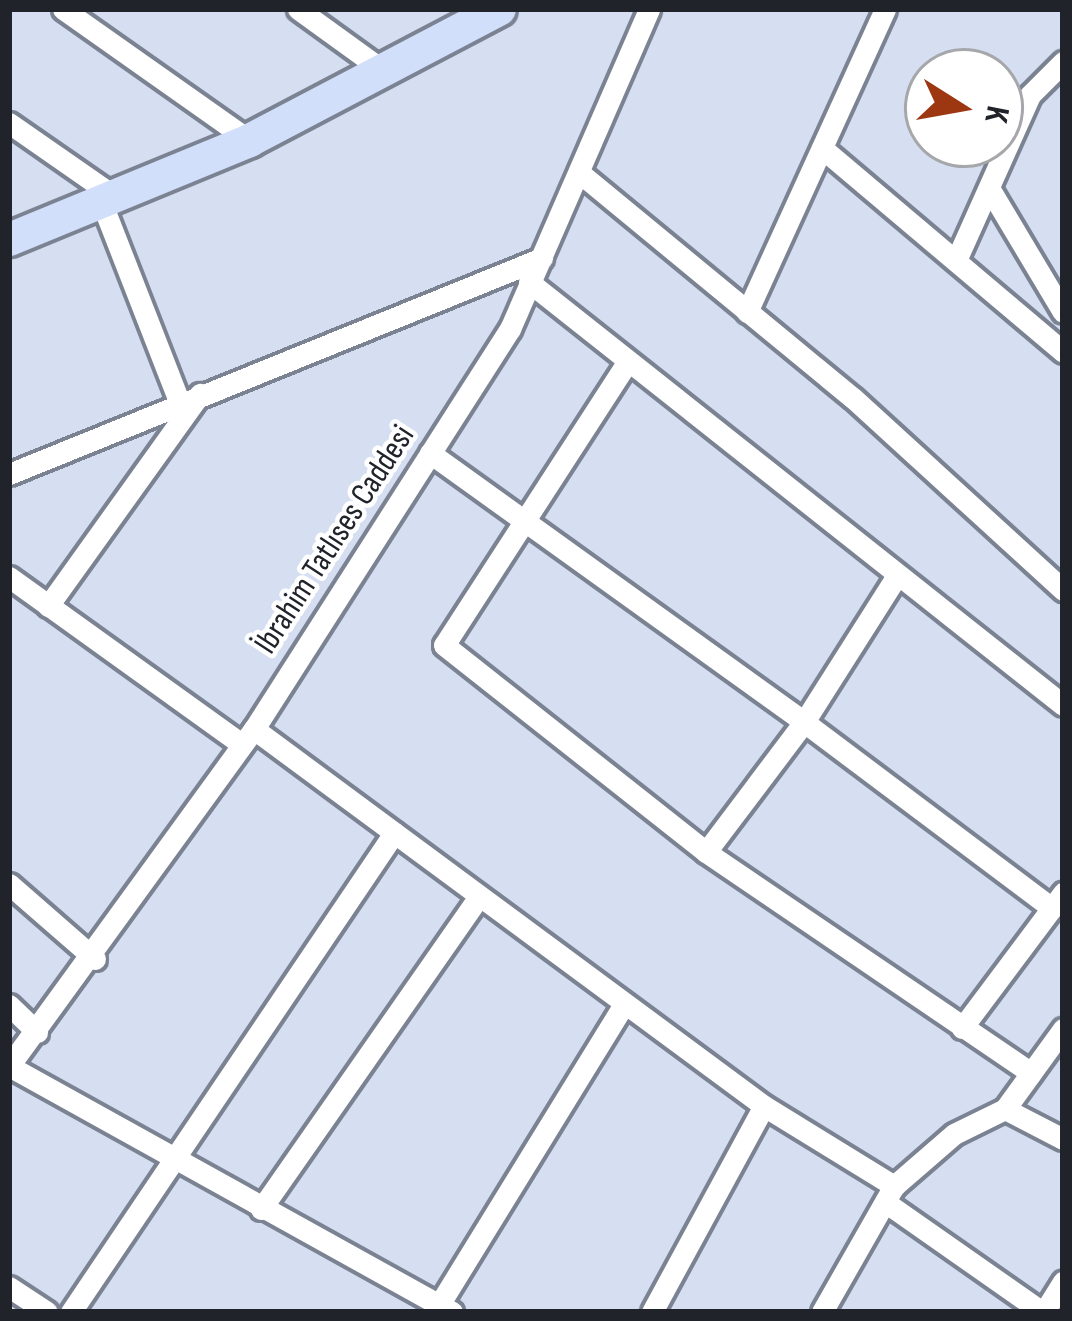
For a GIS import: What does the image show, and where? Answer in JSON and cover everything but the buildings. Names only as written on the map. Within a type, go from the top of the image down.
[{"type":"main road","points":[[9,239],[249,140],[499,9]]},
{"type":"street","points":[[63,9],[249,140]]},
{"type":"street","points":[[298,9],[384,71]]},
{"type":"street","name":"İbrahim Tatlıses Caddesi","points":[[9,1066],[94,959],[430,453],[542,258],[649,9]]},
{"type":"street","points":[[747,312],[885,9]]},
{"type":"street","points":[[958,256],[1030,95],[1063,62]]},
{"type":"street","points":[[9,123],[108,198],[189,397]]},
{"type":"street","points":[[822,148],[958,256],[1063,352]]},
{"type":"street","points":[[581,174],[1061,583]]},
{"type":"street","points":[[988,188],[1063,312]]},
{"type":"street","points":[[9,474],[189,397],[542,258]]},
{"type":"street","points":[[530,282],[1063,705]]},
{"type":"street","points":[[628,362],[445,645],[706,852],[1031,1073]]},
{"type":"street","points":[[48,606],[189,397]]},
{"type":"street","points":[[430,453],[1057,901],[962,1028]]},
{"type":"street","points":[[706,852],[804,722],[896,577]]},
{"type":"street","points":[[9,578],[394,833],[1043,1312],[1063,1282]]},
{"type":"street","points":[[71,1312],[394,833]]},
{"type":"street","points":[[9,884],[94,959]]},
{"type":"street","points":[[261,1209],[478,896]]},
{"type":"street","points":[[9,1066],[174,1163],[446,1308],[624,1004]]},
{"type":"street","points":[[9,1005],[37,1032]]},
{"type":"street","points":[[822,1312],[889,1194],[954,1134],[1005,1108],[1063,1029]]},
{"type":"street","points":[[652,1312],[764,1106]]},
{"type":"street","points":[[1005,1108],[1063,1139]]},
{"type":"street","points":[[9,1287],[47,1312]]}]
